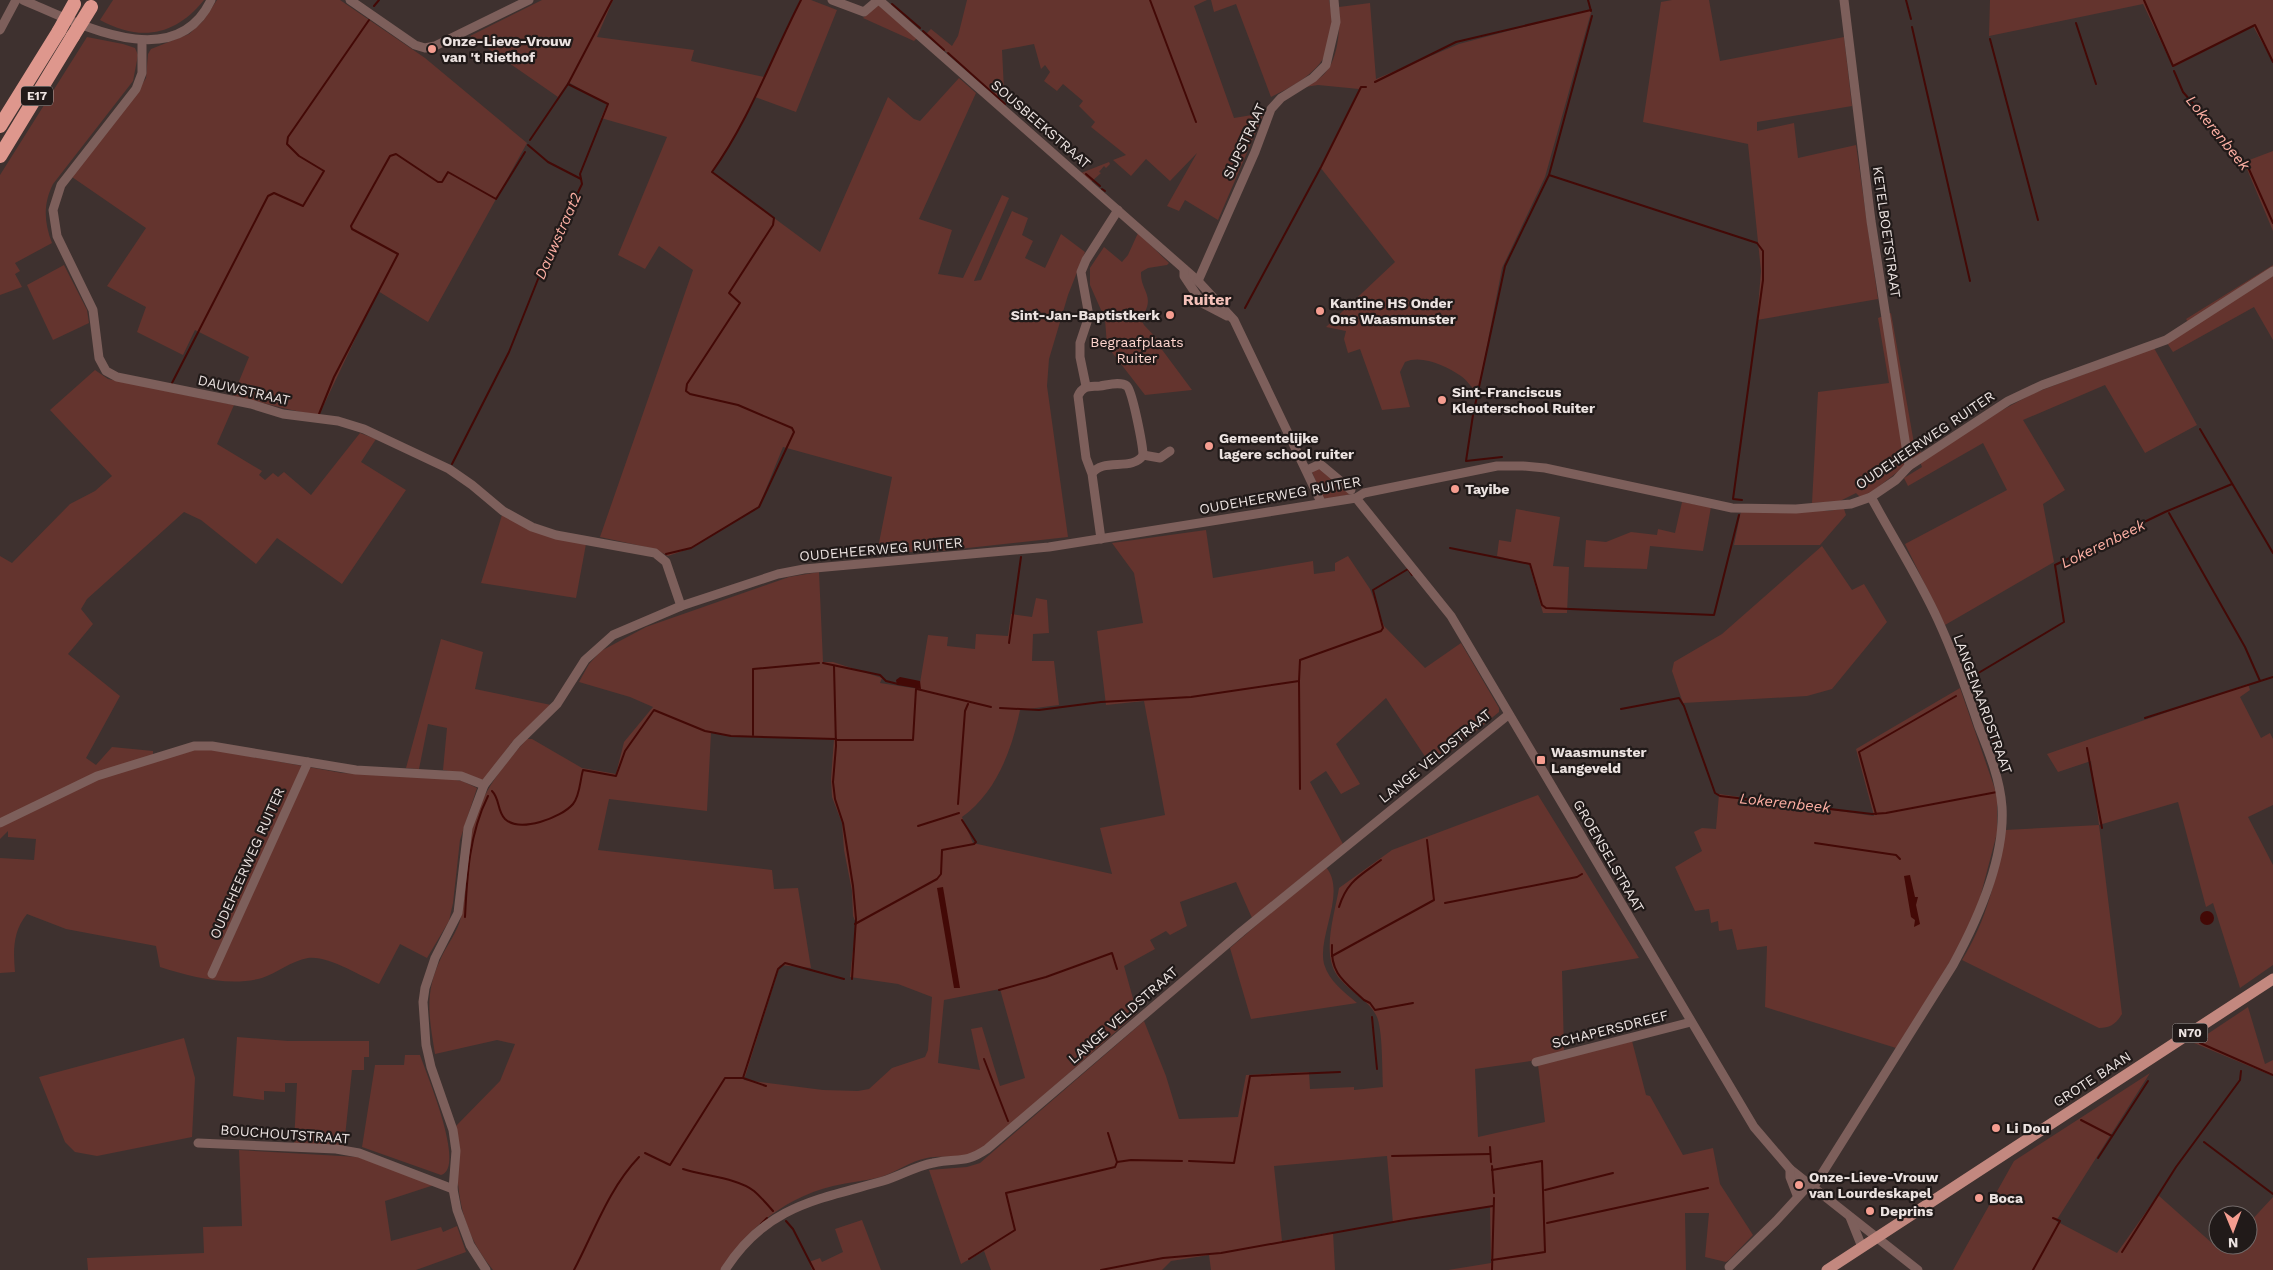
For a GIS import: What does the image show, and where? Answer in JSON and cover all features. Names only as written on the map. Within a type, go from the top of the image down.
[{"type":"highway","name":"E17","points":[[0,126],[76,2]]},
{"type":"highway","name":"E17","points":[[0,156],[93,4]]},
{"type":"main road","name":"GROTE BAAN","points":[[1827,1270],[2273,979]]},
{"type":"street","points":[[0,30],[16,0]]},
{"type":"street","points":[[23,0],[103,33],[142,41],[162,39],[192,25],[211,0]]},
{"type":"street","points":[[350,0],[415,45],[425,48],[451,39],[529,0]]},
{"type":"street","name":"SOUSBEEKSTRAAT","points":[[832,0],[864,12],[879,0],[1198,281],[1234,320],[1279,418],[1307,470],[1321,502]]},
{"type":"street","name":"SIJPSTRAAT","points":[[1198,281],[1255,152],[1271,108],[1281,98],[1313,78],[1326,65],[1336,22],[1334,0]]},
{"type":"street","name":"KETELBOETSTRAAT","points":[[1844,0],[1871,221],[1909,466]]},
{"type":"street","name":"DAUWSTRAAT","points":[[142,41],[142,73],[136,89],[61,185],[53,210],[57,236],[93,310],[99,358],[106,371],[116,377],[251,404],[283,414],[338,421],[377,434],[449,469],[503,511],[532,527],[556,535],[655,553],[666,562],[681,606]]},
{"type":"street","points":[[1086,386],[1080,357],[1080,343],[1089,316],[1081,272],[1091,252],[1118,210]]},
{"type":"street","name":"SOUSBEEKSTRAAT","points":[[1184,269],[1184,276],[1202,303],[1234,320]]},
{"type":"street","name":"OUDEHEERWEG RUITER","points":[[486,1270],[470,1245],[457,1210],[453,1189],[456,1150],[453,1130],[431,1067],[426,1045],[422,1002],[435,958],[458,913],[468,828],[484,785],[517,743],[557,704],[586,660],[613,635],[681,606],[778,574],[804,568],[1048,547],[1321,502],[1489,468],[1523,466],[1545,468],[1732,508],[1796,509],[1837,506],[1871,497],[1896,480],[1909,466],[2008,401],[2042,385],[2166,340],[2273,271]]},
{"type":"street","points":[[1101,539],[1092,474],[1086,458],[1077,405],[1081,389],[1086,386],[1120,383],[1131,390],[1136,421],[1140,428],[1143,454]]},
{"type":"street","points":[[1143,454],[1160,458],[1170,451]]},
{"type":"street","points":[[1092,474],[1095,469],[1101,466],[1136,461],[1143,454]]},
{"type":"street","points":[[1307,470],[1320,464],[1354,494]]},
{"type":"street","name":"GROENSELSTRAAT","points":[[1354,494],[1451,616],[1754,1127],[1790,1169],[1918,1270]]},
{"type":"street","name":"LANGENAARDSTRAAT","points":[[1729,1267],[1776,1221],[1798,1196],[1811,1186],[1953,965],[1972,930],[1988,891],[2000,836],[2002,807],[1995,771],[1971,702],[1937,619],[1871,497]]},
{"type":"street","name":"LANGE VELDSTRAAT","points":[[725,1270],[747,1241],[760,1229],[792,1208],[829,1195],[890,1179],[934,1162],[961,1162],[974,1158],[987,1149],[1248,926],[1508,715]]},
{"type":"street","points":[[0,823],[97,776],[194,746],[212,746],[356,770],[461,776],[484,785]]},
{"type":"street","name":"OUDEHEERWEG RUITER","points":[[212,974],[308,762]]},
{"type":"street","name":"SCHAPERSDREEF","points":[[1536,1062],[1691,1022]]},
{"type":"street","name":"BOUCHOUTSTRAAT","points":[[198,1143],[336,1148],[359,1153],[453,1189]]},
{"type":"street","points":[[1790,1169],[1790,1177],[1798,1196]]},
{"type":"street","name":"GROENSELSTRAAT","points":[[1849,1217],[1862,1247]]},
{"type":"green space","points":[[113,0],[204,0],[193,12],[169,28],[143,33],[115,27],[100,20]]},
{"type":"green space","points":[[217,0],[340,0],[425,58],[527,143],[428,322],[378,291],[319,415],[233,396],[249,357],[195,330],[183,355],[137,332],[146,307],[107,286],[146,228],[72,177],[134,97],[146,78],[148,54],[151,49],[189,34],[203,21]]},
{"type":"green space","points":[[542,0],[613,0],[597,37],[694,50],[691,61],[764,77],[800,0],[811,0],[837,10],[796,112],[755,97],[736,134],[712,172],[820,252],[888,97],[914,119],[920,121],[959,78],[976,93],[919,219],[952,230],[938,274],[963,278],[1002,195],[1009,198],[974,281],[981,280],[1012,211],[1028,218],[1022,235],[1033,241],[1025,258],[1045,268],[1061,234],[1085,252],[1068,295],[1049,359],[1047,386],[1068,537],[940,551],[877,553],[892,477],[783,447],[759,506],[691,548],[668,556],[655,549],[600,537],[693,270],[659,246],[645,269],[618,255],[667,137],[601,118],[607,104],[568,82],[558,97],[470,36]]},
{"type":"green space","points":[[967,0],[1207,0],[1194,6],[1234,118],[1264,113],[1218,220],[1185,200],[1179,211],[1167,206],[1197,153],[1170,181],[1146,159],[1131,176],[1113,160],[1126,155],[1091,127],[1095,122],[1079,106],[1083,101],[1063,84],[1057,91],[1044,81],[1050,72],[1045,65],[1041,69],[1034,44],[1002,50],[1004,90],[997,96],[926,34],[931,29],[952,46],[958,36]]},
{"type":"green space","points":[[1211,0],[1329,0],[1332,19],[1328,49],[1322,61],[1313,71],[1287,89],[1271,97],[1236,4],[1214,12]]},
{"type":"green space","points":[[1672,0],[1709,0],[1720,61],[1844,37],[1852,106],[1757,122],[1757,131],[1794,123],[1798,158],[1856,145],[1878,299],[1757,320],[1761,271],[1748,144],[1643,122],[1661,2]]},
{"type":"green space","points":[[1990,0],[2273,0],[2273,62],[2253,26],[2173,67],[2143,4],[1989,36]]},
{"type":"green space","points":[[1370,3],[1376,79],[1459,44],[1592,9],[1545,177],[1502,268],[1478,392],[1449,368],[1426,360],[1411,360],[1405,362],[1400,372],[1410,407],[1382,410],[1360,349],[1348,353],[1344,339],[1346,331],[1326,327],[1395,262],[1320,167],[1359,89],[1318,85],[1305,87],[1323,75],[1330,67],[1336,51],[1339,33],[1339,7]]},
{"type":"green space","points":[[878,5],[917,38],[914,41],[863,18]]},
{"type":"green space","points":[[87,37],[135,48],[138,55],[133,81],[53,184],[46,206],[47,228],[52,243],[15,263],[20,271],[15,274],[22,287],[0,295],[0,175]]},
{"type":"green space","points":[[2273,151],[2273,231],[2244,162]]},
{"type":"green space","points":[[1109,162],[1110,164],[1106,168],[1104,166],[1099,172],[1101,173],[1091,182],[1081,173]]},
{"type":"green space","name":"Begraafplaats Ruiter","points":[[1138,233],[1169,263],[1148,268],[1141,272],[1148,304],[1141,319],[1144,325],[1163,345],[1160,347],[1192,390],[1145,395],[1107,346],[1105,319],[1090,285],[1090,268],[1104,247],[1122,262],[1128,255]]},
{"type":"green space","points":[[64,265],[87,310],[89,323],[53,340],[27,285]]},
{"type":"green space","points":[[2273,265],[2273,340],[2254,307],[2173,352],[2167,343],[2192,328],[2186,319]]},
{"type":"green space","points":[[1891,313],[1915,449],[1922,453],[2034,393],[2154,348],[2197,425],[2145,453],[2105,385],[2023,420],[2065,490],[2043,504],[2054,562],[1945,625],[1905,544],[2007,490],[1983,443],[1908,486],[1904,478],[1922,467],[1918,456],[1873,491],[1860,497],[1856,493],[1840,501],[1812,503],[1818,392],[1889,383],[1878,318]]},
{"type":"green space","points":[[95,370],[108,379],[234,405],[217,444],[262,471],[259,475],[265,480],[273,473],[278,477],[284,472],[311,495],[360,433],[376,439],[361,462],[406,490],[342,584],[277,538],[256,564],[201,520],[184,512],[87,599],[81,609],[93,624],[68,654],[120,696],[86,758],[96,765],[112,747],[153,751],[153,761],[194,750],[208,749],[342,773],[442,778],[462,781],[477,788],[460,840],[453,903],[449,921],[427,958],[400,944],[379,984],[354,971],[316,958],[308,958],[290,964],[268,976],[250,981],[211,980],[160,967],[156,946],[66,929],[27,914],[22,920],[15,941],[15,972],[0,973],[0,858],[34,860],[36,839],[8,837],[8,831],[0,839],[0,556],[12,563],[70,504],[95,491],[112,476],[50,410]]},
{"type":"green space","points":[[1318,468],[1351,494],[1328,499],[1323,498],[1312,472]]},
{"type":"green space","points":[[1682,502],[1711,507],[1703,551],[1650,546],[1647,569],[1584,567],[1586,540],[1606,542],[1631,532],[1657,535],[1658,529],[1675,533]]},
{"type":"green space","points":[[1516,509],[1560,517],[1553,566],[1569,567],[1567,613],[1543,613],[1529,564],[1497,556],[1499,540],[1511,542]]},
{"type":"green space","points":[[1844,509],[1846,515],[1820,545],[1734,545],[1741,511],[1828,511]]},
{"type":"green space","points":[[502,515],[542,533],[586,544],[576,598],[481,583]]},
{"type":"green space","points":[[1206,530],[1213,578],[1313,561],[1314,574],[1335,571],[1335,563],[1348,556],[1370,589],[1384,626],[1425,668],[1461,643],[1499,708],[1499,712],[1432,767],[1386,698],[1336,744],[1360,784],[1341,794],[1326,771],[1310,782],[1343,844],[1252,918],[1236,882],[1180,902],[1187,926],[1170,935],[1166,931],[1150,940],[1155,949],[1124,966],[1137,1013],[991,1142],[974,1154],[921,1159],[881,1177],[833,1186],[798,1198],[768,1217],[755,1229],[731,1255],[721,1270],[493,1270],[471,1236],[465,1219],[458,1184],[456,1126],[500,1081],[515,1044],[497,1040],[435,1054],[429,1005],[430,994],[443,953],[461,917],[469,844],[474,820],[485,795],[500,771],[527,739],[532,739],[582,768],[616,774],[624,742],[653,707],[630,697],[579,682],[589,664],[601,651],[646,627],[789,577],[819,572],[823,662],[833,662],[882,678],[880,683],[919,689],[928,635],[948,637],[947,646],[975,649],[976,634],[1008,636],[1011,614],[1032,617],[1036,598],[1047,600],[1049,633],[1033,634],[1032,661],[1054,661],[1059,705],[1020,710],[1017,725],[1001,770],[984,796],[962,817],[973,843],[1112,874],[1100,828],[1165,815],[1144,701],[1106,705],[1097,631],[1143,623],[1134,573],[1112,543]],"holes":[[[711,732],[729,736],[834,739],[831,779],[832,797],[842,823],[844,850],[852,891],[853,916],[856,923],[850,977],[898,984],[932,997],[928,1050],[925,1057],[892,1068],[869,1089],[858,1091],[823,1090],[744,1080],[780,965],[811,968],[798,888],[774,889],[772,870],[598,850],[609,799],[707,811]],[[1000,989],[1025,1078],[1000,1086],[982,1027],[971,1029],[980,1070],[938,1063],[944,1000]]]},
{"type":"green space","points":[[1822,546],[1852,590],[1864,584],[1887,622],[1832,689],[1807,696],[1683,703],[1672,671],[1674,662],[1722,634]]},
{"type":"green space","points":[[441,639],[483,652],[475,689],[551,705],[512,742],[482,780],[467,774],[443,770],[447,728],[428,724],[419,769],[406,768]]},
{"type":"green space","points":[[2248,684],[2250,690],[2240,697],[2261,738],[2270,733],[2273,739],[2273,805],[2248,817],[2273,865],[2273,965],[2240,988],[2213,903],[2206,907],[2178,802],[2099,825],[2091,761],[2058,772],[2047,754]]},
{"type":"green space","points":[[1960,688],[1997,795],[1997,833],[1980,898],[1969,929],[1931,994],[1896,1048],[1765,1007],[1767,946],[1737,950],[1732,929],[1719,931],[1718,921],[1711,923],[1709,909],[1695,911],[1675,867],[1702,851],[1694,832],[1702,828],[1716,829],[1719,794],[1874,816],[1856,749]]},
{"type":"green space","points":[[1538,795],[1639,958],[1562,971],[1564,1051],[1531,1061],[1475,1069],[1478,1137],[1545,1122],[1538,1065],[1632,1041],[1646,1095],[1650,1096],[1683,1155],[1713,1148],[1720,1184],[1753,1235],[1729,1260],[1726,1262],[1705,1257],[1709,1213],[1685,1213],[1686,1270],[1448,1270],[1491,1263],[1490,1206],[1393,1223],[1387,1156],[1274,1166],[1282,1241],[1333,1232],[1335,1270],[1211,1270],[1209,1255],[1171,1261],[1162,1270],[991,1270],[984,1251],[961,1264],[929,1170],[967,1167],[980,1163],[1144,1021],[1166,1076],[1179,1119],[1238,1117],[1246,1075],[1309,1072],[1310,1089],[1354,1087],[1354,1090],[1383,1087],[1381,1039],[1376,1015],[1369,1005],[1341,980],[1334,971],[1331,960],[1330,936],[1339,888],[1392,850]]},
{"type":"green space","points":[[2099,825],[2122,1014],[2112,1025],[2099,1028],[1962,960],[1971,945],[1990,897],[2005,830]]},
{"type":"green space","points":[[1325,866],[1331,876],[1334,888],[1324,940],[1324,964],[1333,981],[1357,1003],[1251,1019],[1230,948]]},
{"type":"green space","points":[[2248,1007],[2265,1064],[2273,1060],[2273,1076],[2194,1043]]},
{"type":"green space","points":[[237,1037],[288,1041],[369,1041],[369,1057],[364,1057],[364,1070],[352,1070],[344,1146],[294,1143],[297,1083],[285,1083],[285,1092],[264,1091],[264,1100],[233,1096]]},
{"type":"green space","points":[[184,1038],[195,1078],[192,1137],[97,1156],[75,1152],[65,1142],[39,1077]]},
{"type":"green space","points":[[405,1055],[420,1055],[443,1120],[450,1156],[448,1169],[441,1175],[362,1147],[375,1065],[404,1065]]},
{"type":"green space","points":[[2150,1073],[2056,1221],[2117,1253],[2158,1195],[2208,1240],[2208,1255],[2258,1255],[2258,1213],[2273,1197],[2273,1270],[1953,1270],[2014,1161]]},
{"type":"green space","points":[[239,1150],[358,1157],[434,1185],[385,1201],[391,1241],[441,1227],[443,1232],[457,1226],[466,1252],[416,1270],[88,1270],[87,1258],[204,1253],[203,1227],[242,1226]]},
{"type":"green space","points":[[862,1220],[881,1270],[812,1270],[809,1262],[820,1258],[822,1262],[843,1252],[835,1229]]},
{"type":"shaded area","points":[[900,677],[920,681],[921,689],[897,685],[896,680]]},
{"type":"shaded area","points":[[1910,875],[1915,897],[1918,897],[1916,905],[1920,924],[1914,927],[1915,920],[1911,917],[1904,876]]},
{"type":"shaded area","points":[[943,887],[960,988],[954,988],[937,888]]},
{"type":"shaded area","points":[[2204,911],[2210,911],[2214,918],[2210,925],[2204,925],[2200,921],[2200,915]]},
{"type":"waterway","points":[[374,6],[379,0]]},
{"type":"waterway","name":"Dauwstraat2","points":[[452,464],[509,352],[546,259],[582,184],[580,174],[608,104],[568,84],[612,0]]},
{"type":"waterway","points":[[666,554],[691,548],[759,507],[794,432],[792,428],[738,405],[690,394],[686,391],[687,384],[740,303],[729,293],[773,225],[774,218],[712,172],[726,152],[749,110],[801,0]]},
{"type":"waterway","points":[[1150,0],[1196,122]]},
{"type":"waterway","points":[[1588,0],[1591,11]]},
{"type":"waterway","points":[[1906,0],[1911,19]]},
{"type":"waterway","points":[[2144,0],[2173,66],[2255,25],[2273,62]]},
{"type":"waterway","points":[[892,4],[920,28]]},
{"type":"waterway","points":[[1375,82],[1456,42],[1591,10]]},
{"type":"waterway","points":[[1592,16],[1549,175],[1757,243],[1763,251],[1763,280],[1733,499],[1742,500]]},
{"type":"waterway","points":[[172,383],[268,196],[274,193],[303,206],[324,171],[299,156],[287,144],[288,137],[369,20]]},
{"type":"waterway","points":[[2076,23],[2096,84]]},
{"type":"waterway","points":[[1912,27],[1970,281]]},
{"type":"waterway","points":[[923,31],[944,50]]},
{"type":"waterway","points":[[1990,39],[2038,220]]},
{"type":"waterway","points":[[948,53],[1005,104]]},
{"type":"waterway","name":"Lokerenbeek","points":[[2174,71],[2183,92],[2248,167],[2273,223]]},
{"type":"waterway","points":[[530,140],[568,84]]},
{"type":"waterway","points":[[1245,308],[1321,167],[1361,87],[1366,87]]},
{"type":"waterway","points":[[528,145],[548,162],[581,179]]},
{"type":"waterway","points":[[319,414],[334,377],[398,254],[352,229],[351,226],[390,156],[396,154],[438,182],[442,182],[448,172],[496,199],[525,152]]},
{"type":"waterway","points":[[1086,174],[1100,186]]},
{"type":"waterway","points":[[1502,457],[1466,461],[1473,415],[1505,266],[1549,175]]},
{"type":"waterway","name":"Lokerenbeek","points":[[2200,429],[2273,553]]},
{"type":"waterway","name":"Lokerenbeek","points":[[2004,768],[1970,678],[2064,622],[2055,565],[2165,512],[2232,484]]},
{"type":"waterway","points":[[2169,513],[2245,647],[2260,681]]},
{"type":"waterway","points":[[1450,548],[1530,564],[1542,605],[1546,608],[1714,615],[1739,515]]},
{"type":"waterway","points":[[1009,643],[1021,557]]},
{"type":"waterway","points":[[1000,708],[1039,710],[1101,702],[1191,697],[1299,681],[1300,660],[1381,631],[1383,628],[1373,590],[1408,569],[1412,575]]},
{"type":"waterway","points":[[753,735],[753,669],[819,663]]},
{"type":"waterway","points":[[823,663],[880,675],[886,681],[898,684]]},
{"type":"waterway","points":[[834,666],[836,746],[833,782],[835,799],[843,823],[853,886],[856,919],[852,979]]},
{"type":"waterway","points":[[2145,718],[2273,677]]},
{"type":"waterway","points":[[1299,681],[1300,789]]},
{"type":"waterway","points":[[836,740],[913,740],[916,689]]},
{"type":"waterway","points":[[917,689],[991,707]]},
{"type":"waterway","points":[[1876,814],[1859,752],[1956,696]]},
{"type":"waterway","name":"Lokerenbeek","points":[[1621,709],[1679,698],[1684,706],[1715,793],[1720,796],[1872,814],[1997,792]]},
{"type":"waterway","points":[[958,804],[965,711],[968,704]]},
{"type":"waterway","points":[[492,791],[495,794],[502,816],[512,823],[520,825],[530,824],[550,819],[573,804],[583,770],[616,776],[625,751],[654,710],[705,731],[731,736],[836,739]]},
{"type":"waterway","points":[[2087,748],[2102,828]]},
{"type":"waterway","points":[[465,917],[470,855],[477,825],[488,796]]},
{"type":"waterway","points":[[918,826],[959,813]]},
{"type":"waterway","points":[[855,924],[937,879],[941,874],[942,850],[974,844],[976,842],[962,820]]},
{"type":"waterway","points":[[1332,956],[1434,900],[1427,840]]},
{"type":"waterway","points":[[1815,843],[1896,855],[1900,859]]},
{"type":"waterway","points":[[1339,907],[1350,885],[1381,860]]},
{"type":"waterway","points":[[1445,903],[1577,877],[1582,874]]},
{"type":"waterway","points":[[1332,945],[1333,963],[1340,977],[1364,1000],[1370,1003],[1375,1010],[1413,1003]]},
{"type":"waterway","points":[[999,990],[1046,977],[1112,953],[1117,969]]},
{"type":"waterway","points":[[645,1153],[670,1165],[725,1078],[743,1078],[778,969],[785,963],[844,979]]},
{"type":"waterway","points":[[1372,1017],[1377,1069]]},
{"type":"waterway","points":[[2200,1043],[2273,1075]]},
{"type":"waterway","points":[[984,1059],[1008,1121]]},
{"type":"waterway","points":[[2122,1252],[2176,1167],[2240,1080],[2241,1071]]},
{"type":"waterway","points":[[1189,1161],[1234,1163],[1250,1076],[1340,1072]]},
{"type":"waterway","points":[[743,1078],[766,1086]]},
{"type":"waterway","points":[[2098,1158],[2148,1081]]},
{"type":"waterway","points":[[2081,1120],[2112,1136]]},
{"type":"waterway","points":[[969,1259],[1015,1230],[1006,1193],[1115,1167],[1117,1162],[1108,1133]]},
{"type":"waterway","points":[[2204,1142],[2273,1194]]},
{"type":"waterway","points":[[1490,1147],[1491,1162]]},
{"type":"waterway","points":[[1392,1156],[1490,1154]]},
{"type":"waterway","points":[[574,1270],[619,1182],[639,1157]]},
{"type":"waterway","points":[[1117,1162],[1131,1160],[1182,1161]]},
{"type":"waterway","points":[[1492,1170],[1542,1161],[1545,1252],[1492,1260]]},
{"type":"waterway","points":[[1492,1166],[1494,1193]]},
{"type":"waterway","points":[[683,1169],[739,1183],[757,1193],[773,1211]]},
{"type":"waterway","points":[[1545,1190],[1613,1173]]},
{"type":"waterway","points":[[1547,1223],[1708,1188]]},
{"type":"waterway","points":[[1492,1270],[1494,1198]]},
{"type":"waterway","points":[[1101,1270],[1163,1258],[1221,1253],[1493,1206]]},
{"type":"waterway","points":[[761,1224],[767,1218]]},
{"type":"waterway","points":[[2033,1270],[2060,1221],[2053,1218]]},
{"type":"waterway","points":[[786,1221],[793,1229],[814,1270]]},
{"type":"place","name":"Onze-Lieve-Vrouw van 't Riethof","points":[[432,49]]},
{"type":"place","name":"Kantine HS Onder Ons Waasmunster","points":[[1320,311]]},
{"type":"place","name":"Sint-Jan-Baptistkerk","points":[[1170,315]]},
{"type":"place","name":"Sint-Franciscus Kleuterschool Ruiter","points":[[1442,400]]},
{"type":"place","name":"Gemeentelijke lagere school ruiter","points":[[1209,446]]},
{"type":"place","name":"Tayibe","points":[[1455,489]]},
{"type":"place","name":"Waasmunster Langeveld","points":[[1541,760]]},
{"type":"place","name":"Li Dou","points":[[1996,1128]]},
{"type":"place","name":"Onze-Lieve-Vrouw van Lourdeskapel","points":[[1799,1185]]},
{"type":"place","name":"Boca","points":[[1979,1198]]},
{"type":"place","name":"Deprins","points":[[1870,1211]]},
{"type":"district","name":"Ruiter","points":[[1207,299]]}]
